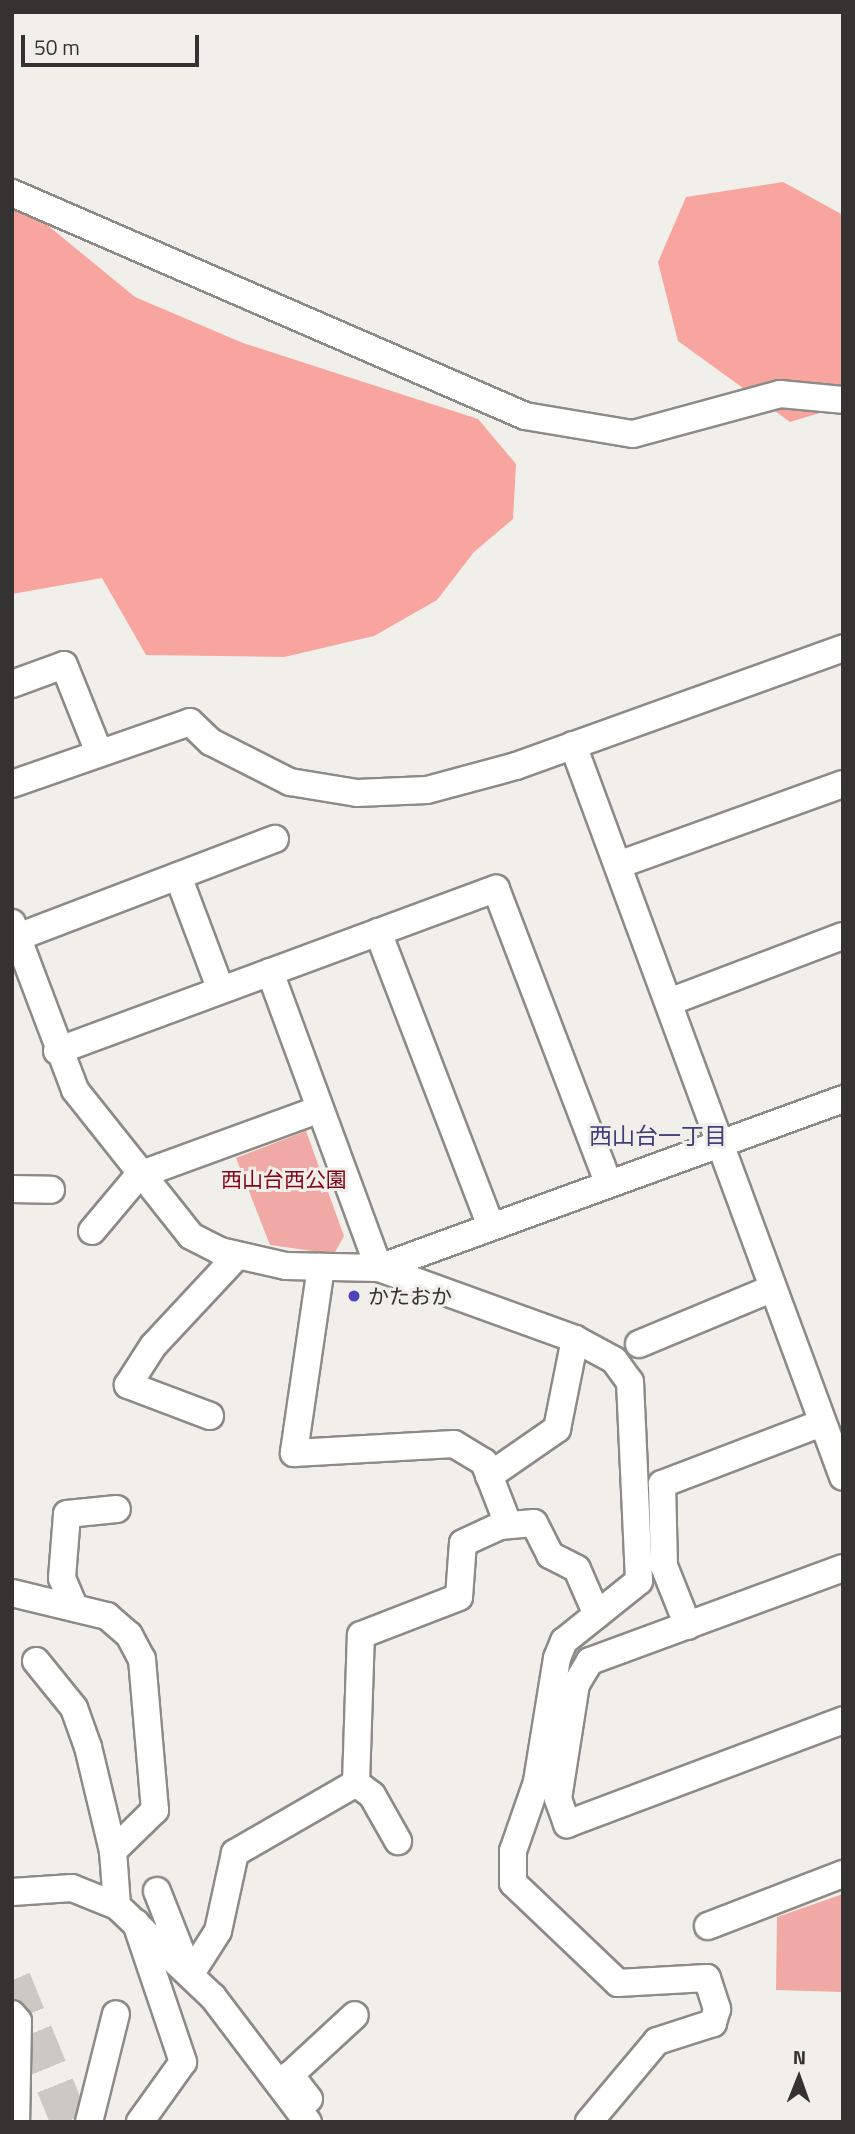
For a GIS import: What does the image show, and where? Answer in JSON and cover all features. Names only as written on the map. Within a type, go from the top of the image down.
[{"type":"street","points":[[12,193],[525,416],[633,434],[780,394],[843,400]]},
{"type":"street","points":[[12,784],[99,750],[190,722],[211,742],[290,782],[396,793],[458,783],[573,745],[843,648]]},
{"type":"street","points":[[12,684],[64,665],[99,750]]},
{"type":"street","points":[[573,745],[669,1002],[771,1289],[843,1477]]},
{"type":"street","points":[[618,865],[843,784]]},
{"type":"street","points":[[275,839],[178,876],[15,930],[57,1051],[99,1126],[191,1236],[237,1256],[321,1267],[379,1268],[575,1339],[614,1360],[630,1382],[635,1404],[639,1581],[564,1642],[557,1658],[537,1782],[513,1851],[513,1883],[618,1983],[693,1975],[707,1978],[718,1998],[713,2023],[657,2041],[589,2122]]},
{"type":"street","points":[[178,876],[220,988]]},
{"type":"street","points":[[57,1051],[220,988],[496,889],[608,1182]]},
{"type":"street","points":[[378,932],[491,1226]]},
{"type":"street","points":[[669,1002],[843,936]]},
{"type":"street","points":[[270,972],[318,1110],[379,1268]]},
{"type":"street","points":[[379,1268],[608,1182],[843,1099]]},
{"type":"street","points":[[92,1231],[139,1175],[318,1110]]},
{"type":"street","points":[[12,1189],[51,1190]]},
{"type":"street","points":[[210,1416],[128,1385],[153,1346],[237,1256]]},
{"type":"street","points":[[321,1267],[294,1453],[454,1444],[484,1462],[508,1524]]},
{"type":"street","points":[[639,1344],[771,1289]]},
{"type":"street","points":[[489,1476],[557,1429],[575,1339]]},
{"type":"street","points":[[688,1626],[664,1566],[662,1484],[822,1423]]},
{"type":"street","points":[[73,1604],[62,1578],[67,1514],[117,1509]]},
{"type":"street","points":[[356,1783],[361,1635],[375,1625],[459,1597],[463,1543],[508,1524],[534,1522],[550,1555],[577,1569],[597,1615]]},
{"type":"street","points":[[843,1568],[590,1661],[576,1684],[558,1798],[567,1824],[843,1720]]},
{"type":"street","points":[[12,1593],[73,1604],[107,1616],[129,1635],[142,1659],[150,1703],[155,1810],[113,1851]]},
{"type":"street","points":[[36,1661],[74,1708],[113,1851],[126,1915],[183,2063],[140,2122]]},
{"type":"street","points":[[356,1783],[372,1795],[398,1841]]},
{"type":"street","points":[[190,1975],[218,1931],[235,1853],[356,1783]]},
{"type":"street","points":[[709,1926],[843,1874]]},
{"type":"street","points":[[12,1892],[72,1888],[126,1915],[190,1975],[306,2119],[313,2105],[290,2075],[355,2015]]},
{"type":"street","points":[[157,1891],[190,1975]]},
{"type":"street","points":[[12,2014],[16,2122]]},
{"type":"street","points":[[89,2122],[116,2014]]},
{"type":"green space","name":"西山台西公園","points":[[306,1131],[344,1236],[334,1254],[270,1245],[236,1158]]},
{"type":"green space","points":[[843,1894],[843,1992],[776,1990],[777,1917]]},
{"type":"shaded area","points":[[783,182],[843,215],[843,406],[790,422],[678,341],[658,262],[686,197]]},
{"type":"shaded area","points":[[12,196],[135,297],[243,343],[478,419],[516,464],[513,519],[474,552],[437,600],[374,636],[284,657],[146,655],[102,578],[12,594]]},
{"type":"tunnel","points":[[12,1980],[70,2122]]},
{"type":"place","name":"かたおか","points":[[354,1296]]},
{"type":"district","name":"西山台一丁目","points":[[658,1136]]}]
